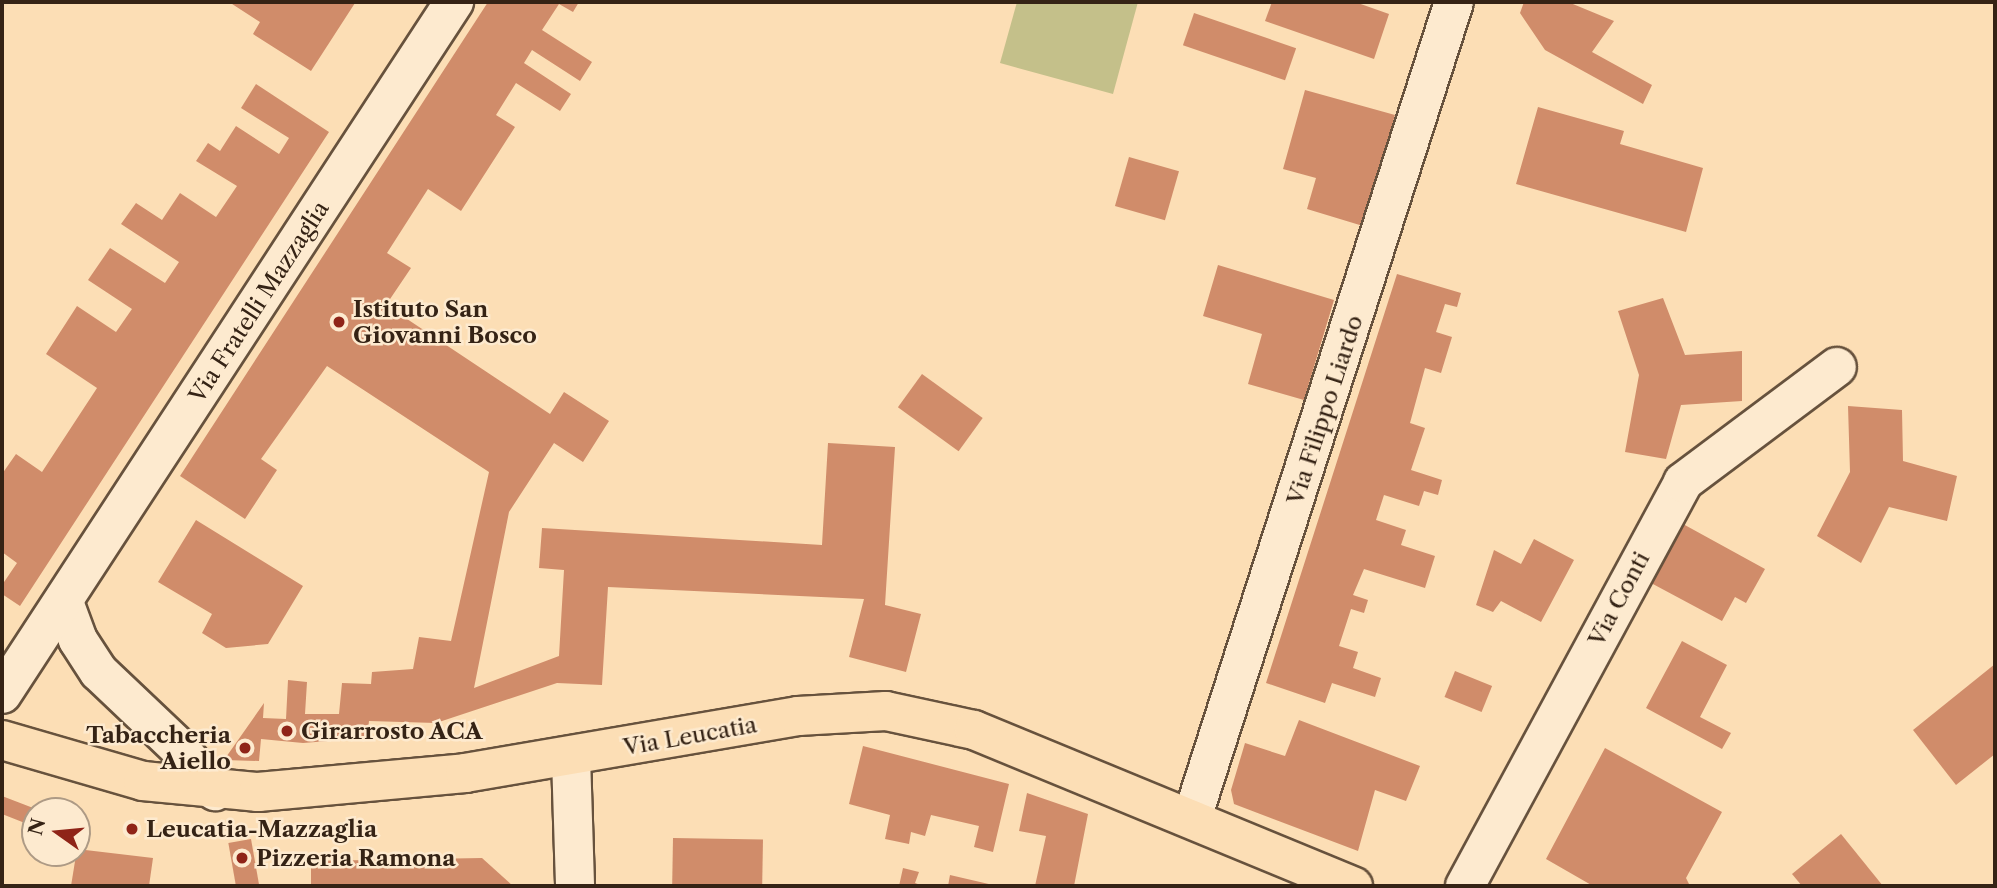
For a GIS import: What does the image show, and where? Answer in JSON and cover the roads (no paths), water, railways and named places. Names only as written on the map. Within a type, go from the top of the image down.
[{"type":"main road","name":"Via Leucatia","points":[[2,740],[143,781],[215,791],[258,792],[356,784],[571,757],[798,716],[886,711],[974,730],[1353,886]]},
{"type":"street","name":"Via Fratelli Mazzaglia","points":[[2,694],[454,2]]},
{"type":"street","name":"Via Filippo Liardo","points":[[1192,818],[1454,2]]},
{"type":"street","name":"Via Conti","points":[[1465,886],[1683,482],[1837,367]]},
{"type":"street","points":[[64,602],[78,640],[99,672],[215,791]]},
{"type":"street","points":[[571,757],[575,886]]},
{"type":"place","name":"Istituto San Giovanni Bosco","points":[[339,322]]},
{"type":"place","name":"Girarrosto ACA","points":[[287,731]]},
{"type":"place","name":"Tabaccheria Aiello","points":[[245,748]]},
{"type":"place","name":"Leucatia-Mazzaglia","points":[[132,829]]},
{"type":"place","name":"Pizzeria Ramona","points":[[242,858]]}]
